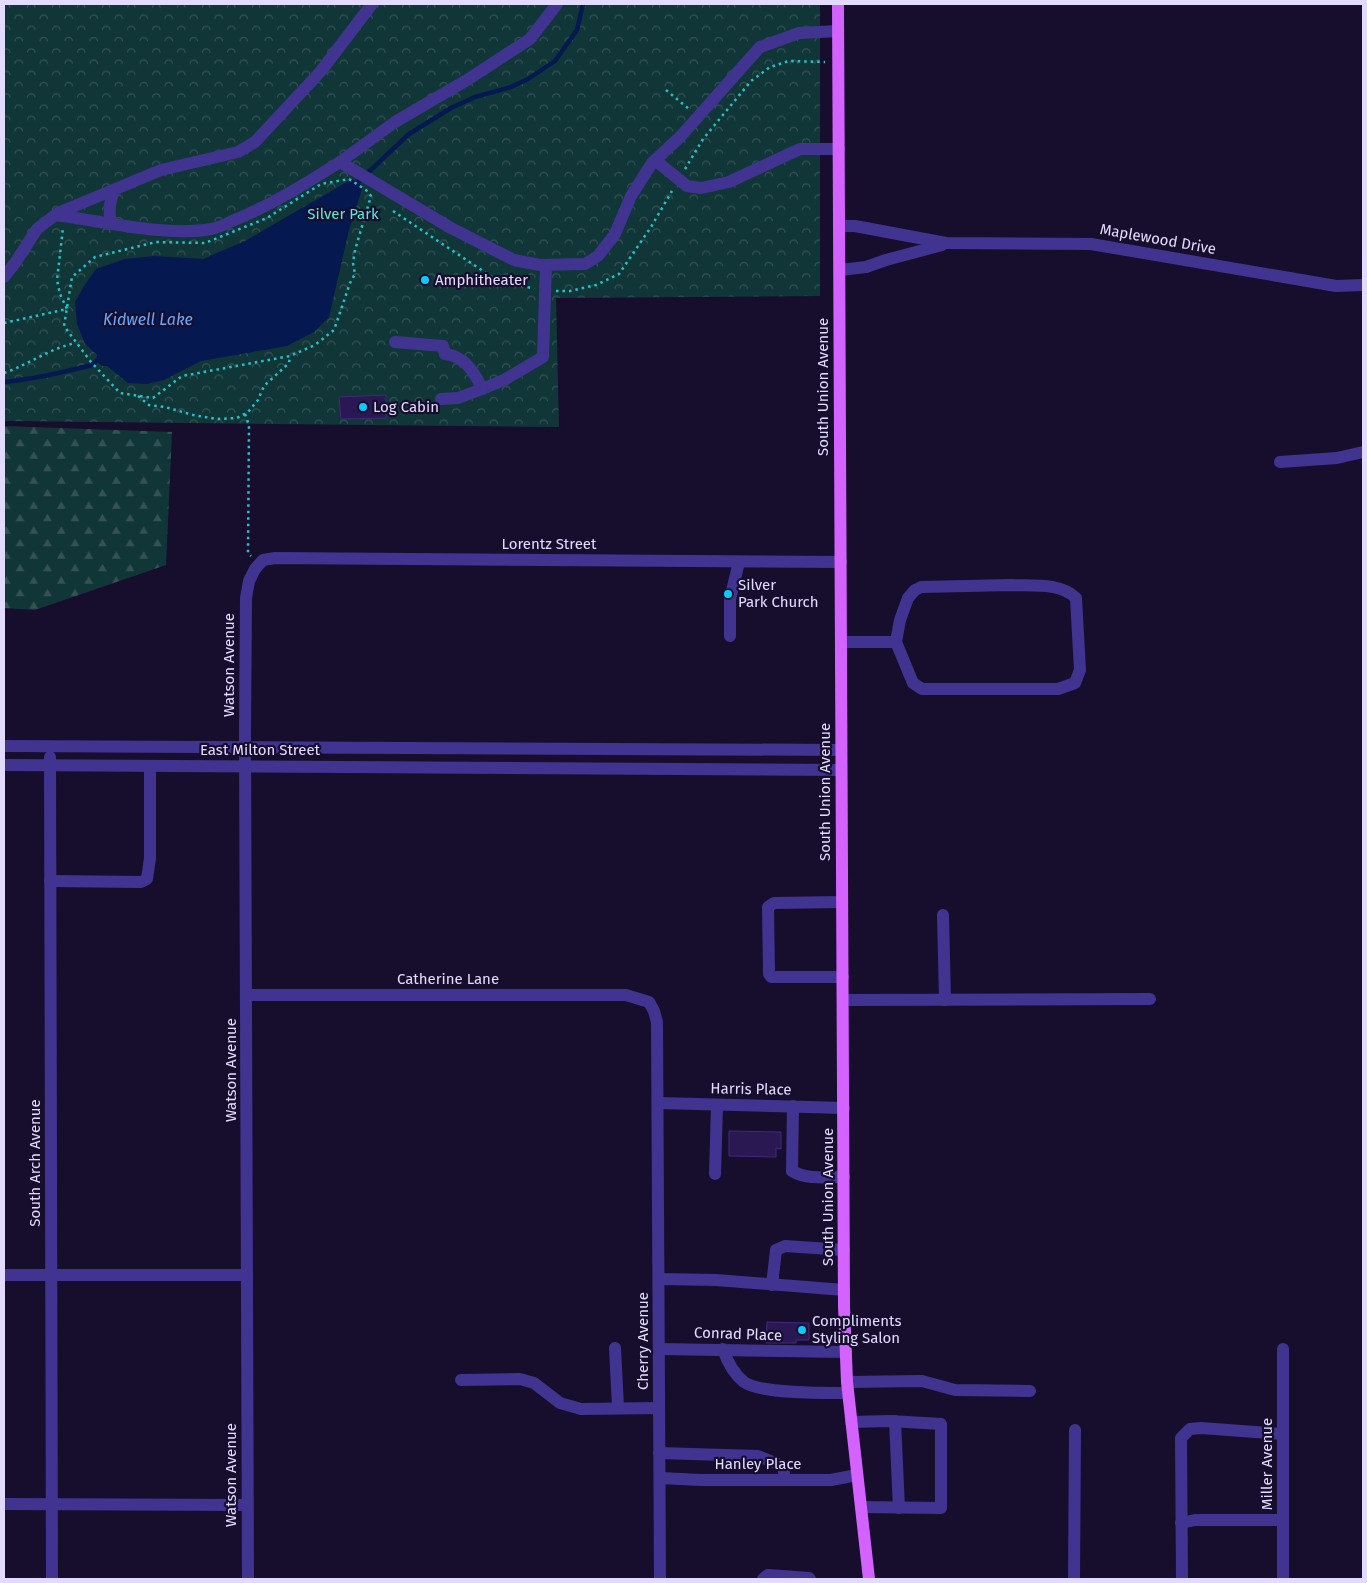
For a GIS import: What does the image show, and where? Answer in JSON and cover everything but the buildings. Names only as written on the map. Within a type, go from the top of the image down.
[{"type":"main road","name":"South Union Avenue","points":[[838,4],[844,1290],[848,1388],[869,1579]]},
{"type":"street","points":[[4,277],[37,230],[60,216],[161,170],[238,152],[255,142],[322,71],[372,4]]},
{"type":"street","points":[[60,216],[139,228],[184,231],[213,229],[253,212],[340,162],[395,122],[467,80],[530,39],[557,4]]},
{"type":"street","points":[[340,162],[358,172],[368,185],[514,260],[546,265],[585,264],[598,256],[615,234],[631,196],[655,160],[680,137],[760,47],[799,33],[838,31]]},
{"type":"street","points":[[655,160],[688,186],[701,188],[729,182],[800,149],[839,149]]},
{"type":"street","points":[[111,223],[108,212],[114,190]]},
{"type":"street","name":"Maplewood Drive","points":[[840,226],[855,226],[946,244],[1091,244],[1336,286],[1363,285]]},
{"type":"street","name":"Maplewood Drive","points":[[840,270],[866,267],[946,244]]},
{"type":"street","points":[[441,399],[458,398],[482,390],[504,380],[543,357],[546,265]]},
{"type":"street","points":[[395,342],[443,346],[445,354],[451,354],[469,366],[482,390]]},
{"type":"street","points":[[1280,462],[1338,458],[1363,452]]},
{"type":"street","name":"Lorentz Street","points":[[259,564],[263,560],[275,558],[841,562]]},
{"type":"street","points":[[730,636],[730,600],[738,562]]},
{"type":"street","name":"Watson Avenue","points":[[248,1579],[246,598],[251,575],[259,564]]},
{"type":"street","points":[[1011,586],[1060,588],[1070,592],[1076,598],[1080,670],[1074,683],[1058,689],[922,689],[913,683],[896,642],[900,620],[908,598],[915,590],[921,587],[1011,586]]},
{"type":"street","points":[[841,642],[896,642]]},
{"type":"street","name":"East Milton Street","points":[[4,746],[841,750]]},
{"type":"street","name":"South Arch Avenue","points":[[50,746],[52,1579]]},
{"type":"street","points":[[50,881],[141,882],[146,879],[150,858],[153,747]]},
{"type":"street","points":[[366,748],[366,767]]},
{"type":"street","points":[[478,748],[478,768]]},
{"type":"street","points":[[592,749],[593,768]]},
{"type":"street","points":[[706,749],[706,769]]},
{"type":"street","name":"East Milton Street","points":[[4,765],[841,770]]},
{"type":"street","points":[[842,902],[774,903],[768,907],[769,974],[771,977],[843,978]]},
{"type":"street","points":[[943,915],[945,1000]]},
{"type":"street","name":"Catherine Lane","points":[[247,995],[626,995],[649,1002]]},
{"type":"street","points":[[843,1000],[1150,999]]},
{"type":"street","name":"Cherry Avenue","points":[[649,1002],[657,1022],[660,1579]]},
{"type":"street","name":"Harris Place","points":[[658,1103],[844,1108]]},
{"type":"street","points":[[715,1174],[717,1104]]},
{"type":"street","points":[[793,1106],[792,1171],[799,1175],[812,1177],[844,1177]]},
{"type":"street","points":[[772,1285],[776,1250],[785,1246],[844,1250]]},
{"type":"street","points":[[4,1275],[247,1275]]},
{"type":"street","points":[[658,1279],[716,1280],[844,1290]]},
{"type":"street","points":[[615,1348],[618,1407]]},
{"type":"street","name":"Conrad Place","points":[[659,1349],[846,1352]]},
{"type":"street","points":[[723,1349],[728,1361],[745,1382],[761,1388],[806,1392],[922,1381],[955,1390],[1030,1391]]},
{"type":"street","name":"Miller Avenue","points":[[1283,1349],[1283,1579]]},
{"type":"street","points":[[461,1380],[520,1378],[534,1384],[560,1403],[581,1409],[618,1407],[659,1408]]},
{"type":"street","points":[[895,1421],[899,1508]]},
{"type":"street","points":[[851,1422],[895,1421],[941,1424],[941,1508],[861,1507]]},
{"type":"street","points":[[1182,1579],[1181,1438],[1190,1430],[1202,1428],[1283,1434]]},
{"type":"street","points":[[1074,1579],[1075,1430]]},
{"type":"street","points":[[659,1453],[758,1456],[783,1466],[785,1480]]},
{"type":"street","name":"Hanley Place","points":[[660,1478],[701,1480],[831,1480],[857,1474]]},
{"type":"street","points":[[4,1504],[247,1505]]},
{"type":"street","points":[[1181,1523],[1195,1520],[1283,1520]]},
{"type":"street","points":[[763,1579],[768,1576],[810,1579]]},
{"type":"path","points":[[387,206],[492,277],[534,289],[545,290],[570,291],[596,285],[620,274],[704,139],[751,81],[770,67],[790,61],[838,62]]},
{"type":"path","points":[[666,90],[698,116]]},
{"type":"path","points":[[205,244],[156,242],[95,256],[72,277],[64,326],[91,362],[120,392],[153,398],[182,376],[290,356],[315,345],[334,330],[350,283],[355,274],[353,263],[355,250],[371,196],[368,185]]},
{"type":"path","points":[[371,196],[379,201]]},
{"type":"path","points":[[60,216],[57,280],[60,294],[67,309]]},
{"type":"path","points":[[4,323],[67,309]]},
{"type":"path","points":[[4,373],[20,368],[61,346],[76,342]]},
{"type":"path","points":[[137,396],[149,405],[165,406],[217,419],[237,418],[245,414],[258,400],[264,386],[289,363],[290,356]]},
{"type":"path","points":[[245,414],[249,426],[248,554]]},
{"type":"green space","name":"Silver Park","points":[[4,4],[820,4],[820,296],[556,298],[559,427],[4,421]]},
{"type":"green space","points":[[4,426],[172,432],[166,565],[35,610],[4,608]]},
{"type":"water","name":"Kidwell Lake","points":[[352,179],[363,186],[349,230],[329,317],[314,332],[287,346],[201,361],[164,380],[147,384],[128,383],[107,366],[102,366],[96,361],[97,355],[85,344],[77,324],[75,302],[96,269],[125,259],[154,256],[203,259],[245,241]]},
{"type":"waterway","points":[[357,183],[409,134],[451,108],[475,97],[511,87],[528,79],[555,61],[577,30],[583,4]]},
{"type":"waterway","points":[[4,382],[59,373],[92,365],[96,361]]},
{"type":"place","name":"Amphitheater","points":[[425,280]]},
{"type":"place","name":"Log Cabin","points":[[363,407]]},
{"type":"place","name":"Silver Park Church","points":[[728,594]]},
{"type":"place","name":"Compliments Styling Salon","points":[[802,1330]]}]
